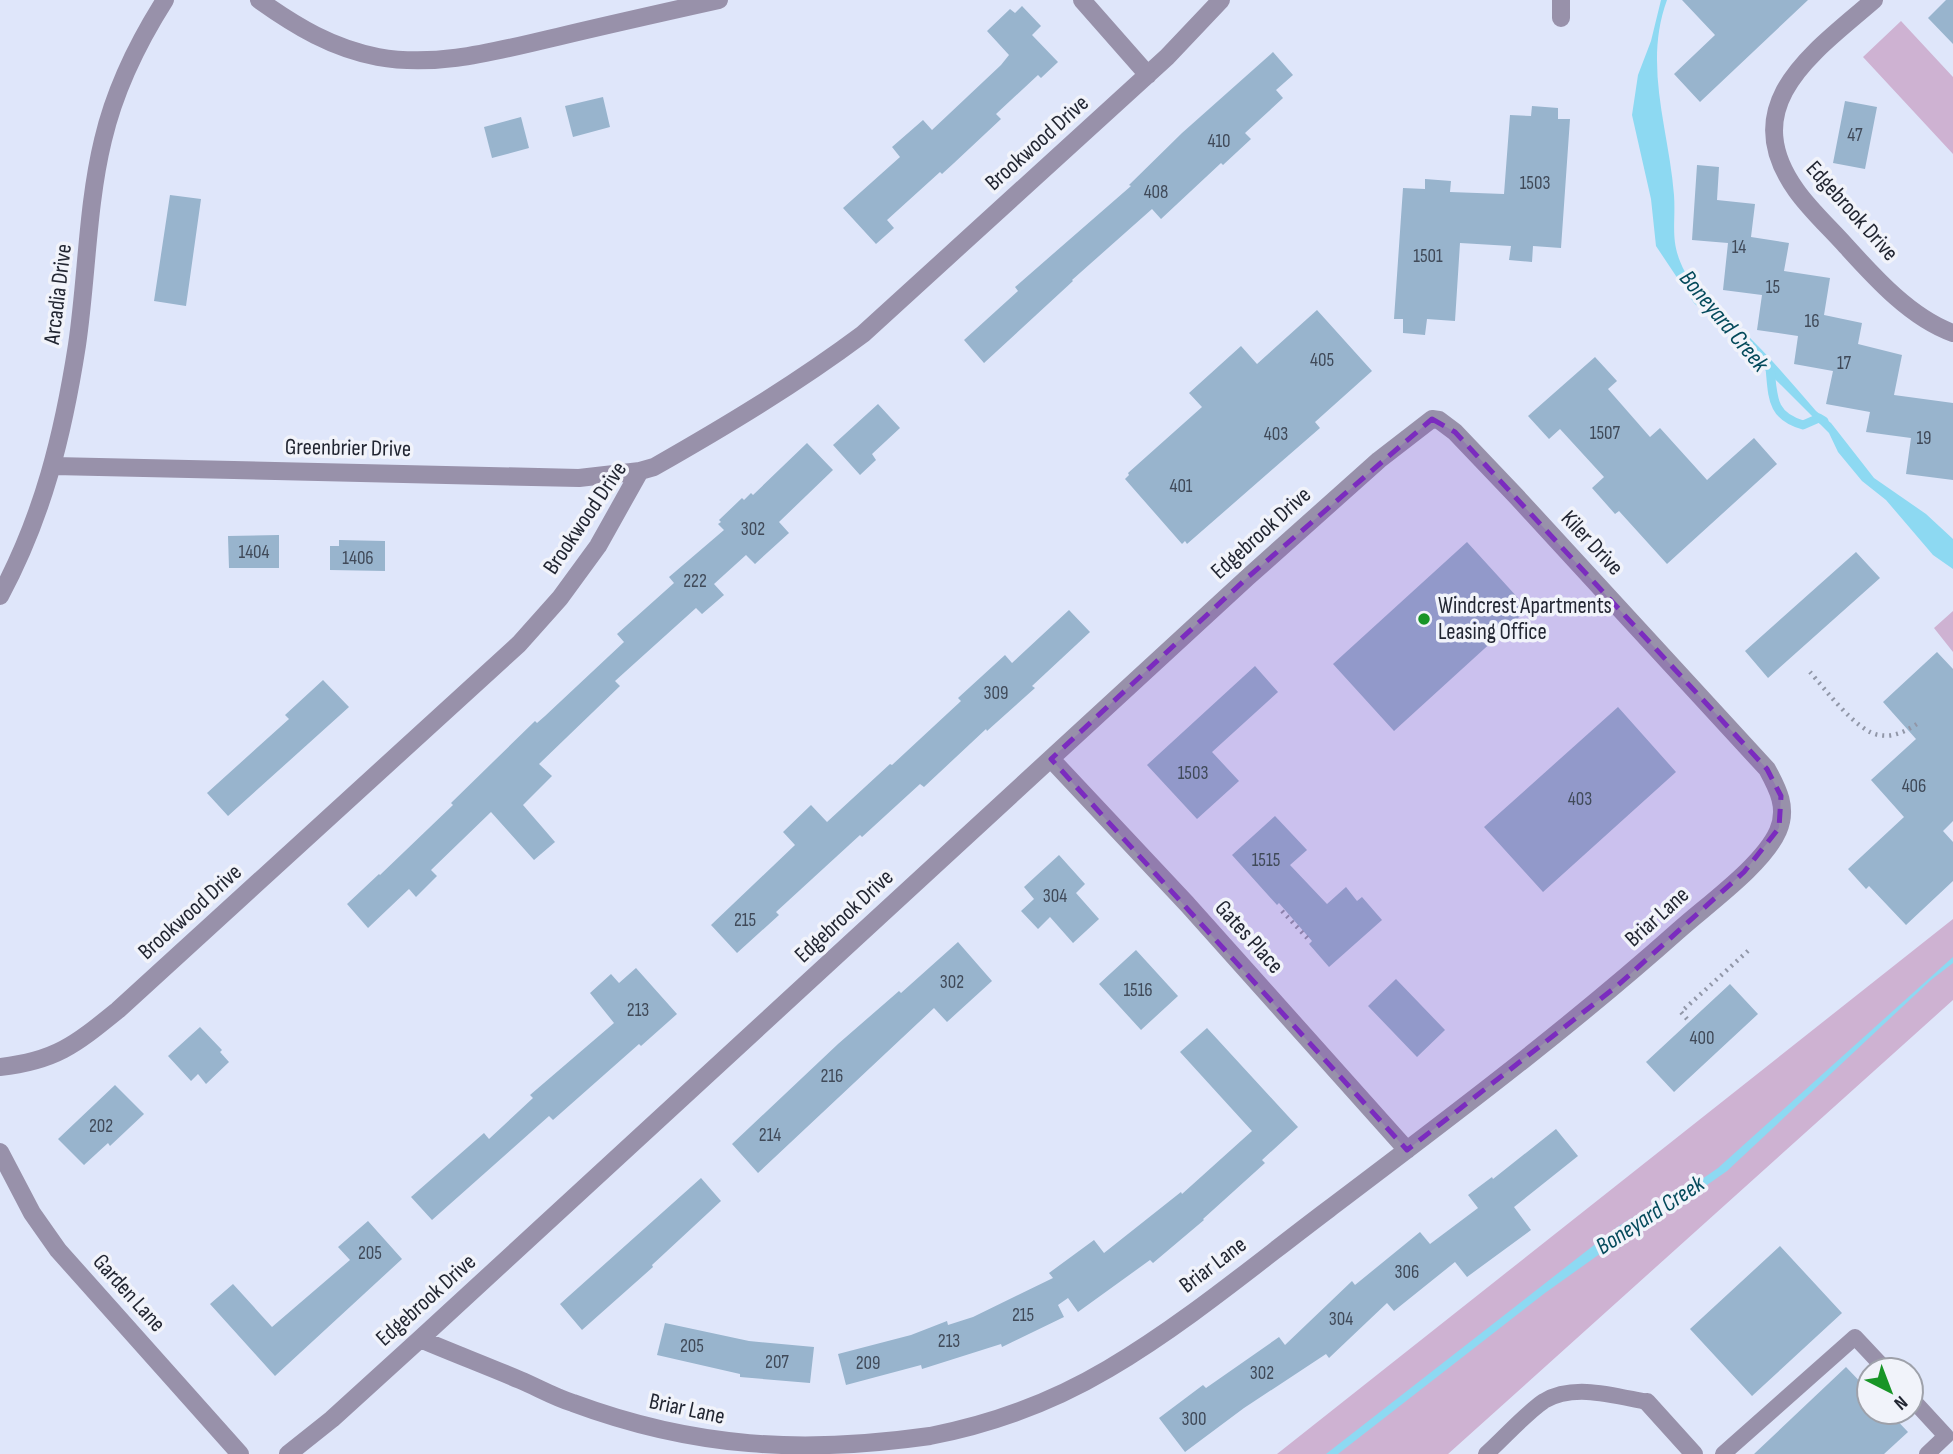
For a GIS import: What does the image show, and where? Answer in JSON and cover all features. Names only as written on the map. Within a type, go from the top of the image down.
[{"type":"street","name":"Arcadia Drive","points":[[0,596],[16,567],[54,466],[77,343],[94,191],[103,141],[129,64],[165,0]]},
{"type":"street","points":[[259,0],[297,27],[338,46],[379,57],[423,61],[471,56],[719,0]]},
{"type":"street","points":[[1082,0],[1148,75]]},
{"type":"street","name":"Brookwood Drive","points":[[0,1067],[28,1064],[49,1058],[81,1040],[118,1010],[509,654],[560,598],[598,546],[640,471],[654,467],[731,423],[810,373],[863,334],[1148,75],[1221,0]]},
{"type":"street","name":"Edgebrook Drive","points":[[1874,0],[1798,68],[1784,89],[1776,111],[1774,137],[1778,160],[1796,191],[1863,264],[1910,307],[1939,328],[1953,333]]},
{"type":"street","name":"Edgebrook Drive","points":[[288,1454],[332,1419],[420,1339],[1248,577],[1379,460],[1424,422],[1435,419]]},
{"type":"street","name":"Kiler Drive","points":[[1435,419],[1455,432],[1709,705]]},
{"type":"street","name":"Greenbrier Drive","points":[[54,466],[579,478],[640,471]]},
{"type":"street","name":"Briar Lane","points":[[420,1339],[569,1402],[627,1422],[749,1447],[796,1450],[846,1448],[936,1435],[999,1417],[1056,1396],[1106,1370],[1163,1334],[1407,1150],[1617,986],[1744,872],[1771,844],[1782,820],[1781,796],[1767,769],[1709,705]]},
{"type":"street","name":"Gates Place","points":[[1051,759],[1187,904],[1407,1150]]},
{"type":"street","name":"Garden Lane","points":[[0,1152],[32,1213],[58,1250],[240,1454]]},
{"type":"street","points":[[1647,1402],[1694,1454]]},
{"type":"lane","points":[[1723,1454],[1855,1336],[1873,1356]]},
{"type":"lane","points":[[1486,1454],[1543,1402],[1562,1393],[1597,1393],[1647,1402]]},
{"type":"lane","points":[[1925,1413],[1946,1436],[1927,1454]]},
{"type":"path","points":[[1810,672],[1846,712],[1877,736],[1894,735],[1920,722]]},
{"type":"path","points":[[1282,911],[1309,940]]},
{"type":"path","points":[[1687,1019],[1681,1012],[1749,949]]},
{"type":"highlighted area","points":[[1432,419],[1455,432],[1767,769],[1781,796],[1779,828],[1744,872],[1617,986],[1407,1150],[1051,759],[1248,577]]},
{"type":"shaded area","points":[[1901,21],[1953,77],[1953,154],[1863,57]]},
{"type":"shaded area","points":[[1953,611],[1953,652],[1934,628]]},
{"type":"shaded area","points":[[1953,919],[1953,1000],[1448,1454],[1277,1454]]},
{"type":"water","points":[[1661,0],[1667,0],[1660,24],[1657,73],[1674,195],[1675,243],[1685,272],[1697,288],[1751,339],[1816,411],[1831,423],[1874,478],[1926,514],[1953,539],[1953,569],[1933,555],[1886,500],[1862,481],[1838,452],[1829,433],[1694,303],[1656,246],[1651,199],[1632,115],[1638,75],[1651,41]]},
{"type":"water","points":[[1953,957],[1953,963],[1931,980],[1727,1171],[1697,1192],[1646,1221],[1545,1293],[1338,1454],[1326,1454],[1616,1228],[1718,1168]]},
{"type":"building","points":[[1682,0],[1808,0],[1700,102],[1674,74],[1715,35]]},
{"type":"building","points":[[1946,0],[1953,0],[1953,44],[1928,18]]},
{"type":"building","points":[[1022,6],[1041,26],[1032,35],[1058,62],[1041,78],[1038,75],[996,114],[1001,119],[887,220],[894,228],[876,244],[843,208],[900,157],[892,147],[923,120],[932,130],[1001,65],[1009,55],[987,31],[1010,9],[1015,13]]},
{"type":"building","points":[[1273,52],[1293,75],[1276,90],[1283,98],[1245,133],[1251,139],[1161,219],[1152,209],[984,363],[964,340],[1018,291],[1015,287],[1131,186],[1129,185],[1182,133]]},
{"type":"building","points":[[603,97],[610,127],[573,137],[565,106]]},
{"type":"building","points":[[1845,101],[1877,107],[1865,169],[1833,163]]},
{"type":"building","points":[[1532,106],[1558,108],[1558,119],[1570,119],[1561,248],[1533,246],[1532,262],[1509,260],[1511,246],[1460,243],[1455,321],[1427,319],[1425,335],[1403,333],[1403,319],[1394,319],[1403,188],[1425,189],[1425,179],[1451,181],[1450,192],[1504,194],[1510,115],[1531,116]]},
{"type":"building","points":[[521,117],[529,148],[492,158],[484,127]]},
{"type":"building","points":[[1697,165],[1719,167],[1717,200],[1755,204],[1751,237],[1789,243],[1784,271],[1830,278],[1824,315],[1862,323],[1858,344],[1902,355],[1894,395],[1953,403],[1953,480],[1906,474],[1911,438],[1866,432],[1870,412],[1826,404],[1833,371],[1794,364],[1798,336],[1757,330],[1762,295],[1723,290],[1728,243],[1692,240]]},
{"type":"building","points":[[170,195],[201,199],[186,306],[154,301]]},
{"type":"building","points":[[1317,310],[1372,371],[1315,422],[1320,428],[1187,544],[1185,541],[1182,544],[1125,479],[1128,473],[1202,407],[1189,393],[1241,346],[1257,364]]},
{"type":"building","points":[[1595,357],[1617,381],[1608,389],[1650,437],[1660,428],[1707,480],[1754,438],[1777,464],[1667,564],[1619,511],[1615,514],[1592,488],[1604,477],[1560,429],[1549,439],[1528,416]]},
{"type":"building","points":[[878,404],[900,428],[872,454],[876,460],[860,475],[833,445]]},
{"type":"building","points":[[807,443],[833,470],[779,522],[789,533],[755,564],[746,555],[714,584],[724,595],[702,614],[696,608],[615,681],[620,686],[539,764],[552,776],[523,805],[555,842],[534,860],[491,812],[431,870],[437,876],[416,897],[409,889],[368,928],[347,904],[453,805],[451,803],[535,721],[537,723],[545,716],[624,642],[617,634],[674,583],[669,577],[724,530],[718,524],[721,522],[719,520],[742,498],[744,500],[751,493],[753,495]]},
{"type":"building","points":[[279,535],[279,568],[229,568],[228,536]]},
{"type":"building","points":[[339,540],[385,541],[385,571],[330,570],[330,546],[339,546]]},
{"type":"building","points":[[1467,542],[1528,609],[1394,731],[1333,664]]},
{"type":"building","points":[[1856,552],[1880,578],[1768,678],[1745,651]]},
{"type":"building","points":[[1069,610],[1090,632],[1032,686],[1035,688],[924,787],[920,784],[862,837],[860,835],[776,912],[779,915],[737,953],[711,925],[795,845],[783,832],[811,805],[827,822],[961,701],[958,698],[1005,655],[1012,663]]},
{"type":"building","points":[[1937,652],[1953,669],[1953,821],[1943,831],[1953,842],[1953,881],[1906,925],[1869,886],[1866,889],[1848,869],[1904,817],[1871,780],[1916,739],[1883,702]]},
{"type":"building","points":[[1255,666],[1278,692],[1212,752],[1239,781],[1197,819],[1147,765]]},
{"type":"building","points":[[323,680],[349,707],[228,816],[207,793],[289,719],[285,715]]},
{"type":"building","points":[[1618,707],[1676,772],[1543,892],[1484,827]]},
{"type":"building","points":[[1275,816],[1307,850],[1290,865],[1327,904],[1346,887],[1357,901],[1362,897],[1382,920],[1329,967],[1309,944],[1312,941],[1232,855]]},
{"type":"building","points":[[1059,855],[1085,884],[1076,893],[1099,919],[1073,943],[1050,917],[1038,929],[1021,911],[1034,899],[1024,887]]},
{"type":"building","points":[[958,942],[992,981],[947,1022],[934,1008],[758,1173],[732,1144],[838,1044]]},
{"type":"building","points":[[1136,950],[1178,996],[1141,1030],[1099,984]]},
{"type":"building","points":[[636,968],[677,1014],[553,1120],[549,1116],[432,1220],[411,1197],[484,1133],[489,1139],[533,1098],[530,1095],[614,1023],[590,993],[611,974],[619,983]]},
{"type":"building","points":[[1396,979],[1445,1030],[1417,1057],[1368,1006]]},
{"type":"building","points":[[1730,984],[1758,1014],[1674,1092],[1646,1062]]},
{"type":"building","points":[[200,1027],[222,1050],[220,1052],[229,1062],[206,1084],[198,1074],[191,1081],[168,1056]]},
{"type":"building","points":[[1207,1028],[1298,1127],[1262,1160],[1265,1163],[1153,1263],[1150,1260],[1078,1312],[1068,1298],[1058,1305],[1064,1317],[1002,1347],[1001,1344],[922,1369],[921,1365],[846,1385],[838,1354],[911,1335],[947,1321],[948,1325],[973,1317],[1053,1278],[1049,1273],[1094,1240],[1104,1253],[1181,1192],[1182,1194],[1252,1131],[1180,1052]]},
{"type":"building","points":[[115,1085],[144,1114],[110,1146],[108,1143],[84,1165],[58,1139]]},
{"type":"building","points":[[1556,1129],[1578,1156],[1514,1207],[1531,1230],[1467,1277],[1455,1262],[1394,1311],[1387,1303],[1329,1358],[1326,1354],[1244,1408],[1185,1452],[1159,1418],[1203,1385],[1206,1388],[1279,1337],[1285,1345],[1352,1281],[1355,1285],[1420,1232],[1430,1244],[1478,1208],[1468,1195],[1492,1177],[1493,1179]]},
{"type":"building","points":[[701,1178],[721,1201],[652,1265],[653,1267],[582,1330],[560,1304]]},
{"type":"building","points":[[368,1221],[402,1259],[275,1376],[210,1304],[233,1284],[272,1327],[350,1260],[338,1247]]},
{"type":"building","points":[[1780,1246],[1842,1313],[1752,1396],[1690,1329]]},
{"type":"building","points":[[665,1323],[749,1341],[814,1347],[810,1383],[740,1377],[740,1374],[657,1355]]},
{"type":"building","points":[[1846,1367],[1855,1376],[1855,1426],[1902,1426],[1908,1432],[1884,1454],[1754,1454]]},
{"type":"waterway","name":"Boneyard Creek","points":[[1767,365],[1770,368],[1773,396],[1779,411],[1803,425],[1819,418],[1824,421]]},
{"type":"place","name":"Windcrest Apartments Leasing Office","points":[[1424,619]]}]
